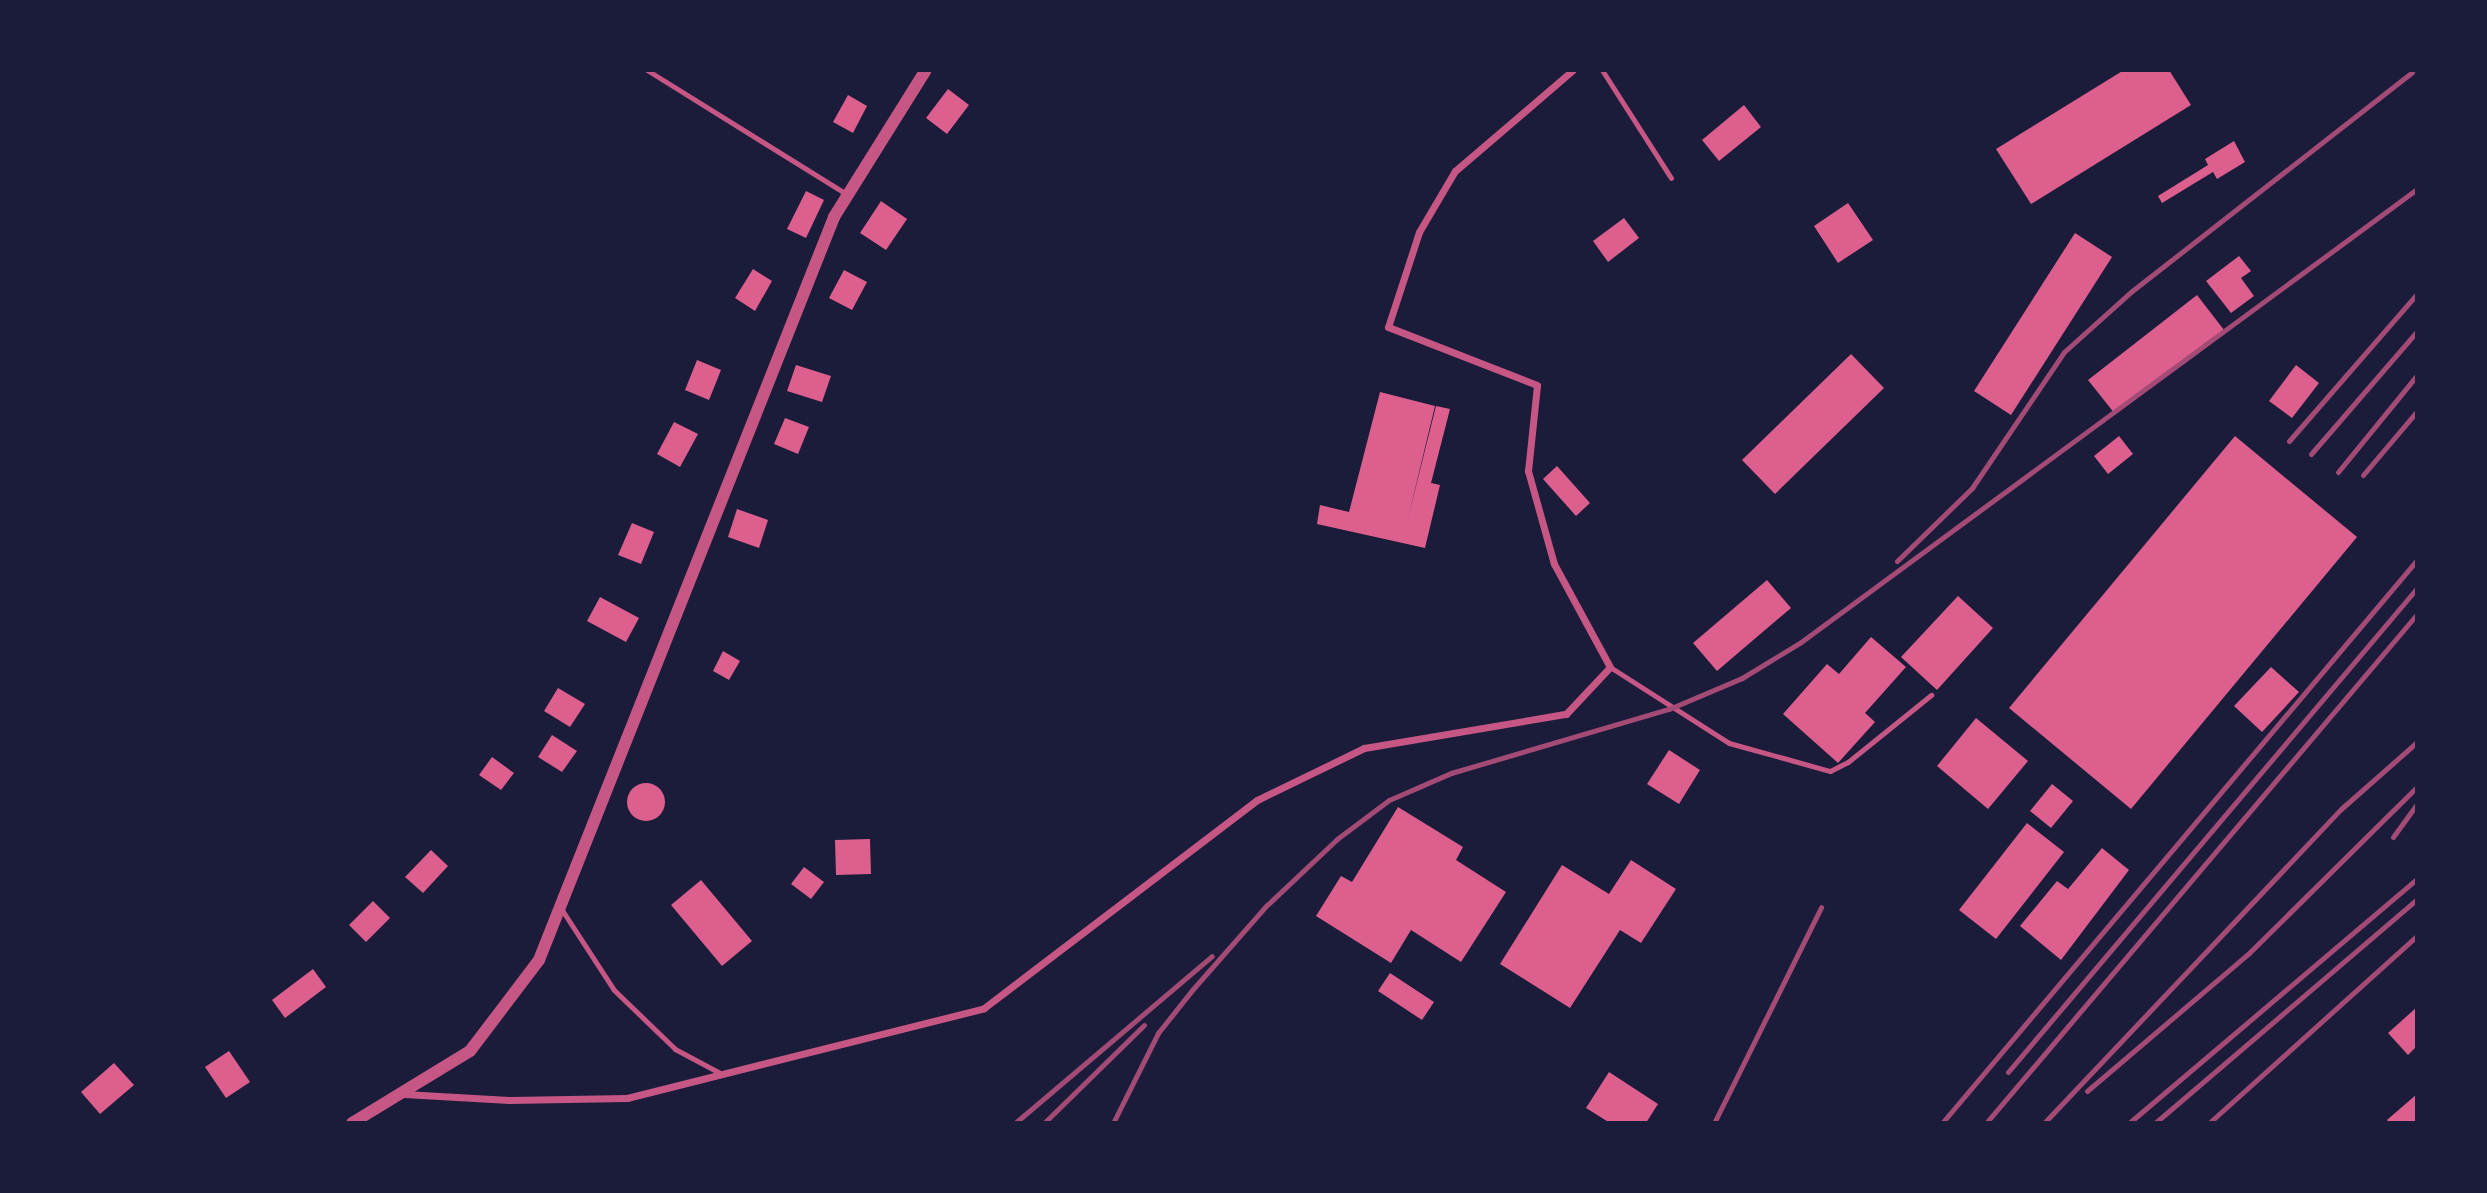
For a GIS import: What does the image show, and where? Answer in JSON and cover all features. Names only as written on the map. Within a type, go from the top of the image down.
[{"type":"street","points":[[352,1123],[470,1051],[539,960],[834,217],[926,70]]},
{"type":"street","points":[[399,1094],[509,1100],[627,1098],[984,1007],[1257,800],[1364,748],[1566,714],[1610,667],[1554,564],[1528,471],[1537,385],[1388,327],[1419,232],[1455,171],[1573,70]]},
{"type":"lane","points":[[647,70],[848,195]]},
{"type":"lane","points":[[1602,70],[1671,178]]},
{"type":"lane","points":[[1610,667],[1729,743],[1830,771],[1848,762],[1931,695]]},
{"type":"lane","points":[[560,907],[614,990],[675,1049],[720,1073]]},
{"type":"building","points":[[2124,70],[2169,70],[2191,105],[2031,204],[1996,149]]},
{"type":"building","points":[[948,89],[969,105],[947,134],[926,118]]},
{"type":"building","points":[[848,95],[867,106],[853,133],[833,122]]},
{"type":"building","points":[[1744,105],[1761,127],[1719,161],[1702,140]]},
{"type":"building","points":[[2234,141],[2245,162],[2217,179],[2213,172],[2162,203],[2158,196],[2208,165],[2205,159]]},
{"type":"building","points":[[806,191],[824,200],[806,238],[787,229]]},
{"type":"building","points":[[881,201],[907,219],[886,250],[860,233]]},
{"type":"building","points":[[1848,203],[1873,240],[1838,263],[1814,226]]},
{"type":"building","points":[[1624,218],[1639,238],[1608,262],[1593,241]]},
{"type":"building","points":[[2075,233],[2112,257],[2011,415],[1974,391]]},
{"type":"building","points":[[2239,256],[2251,271],[2241,278],[2254,296],[2231,313],[2206,281]]},
{"type":"building","points":[[753,269],[772,281],[755,311],[735,298]]},
{"type":"building","points":[[844,270],[867,282],[852,310],[829,298]]},
{"type":"building","points":[[2197,295],[2224,330],[2115,414],[2088,380]]},
{"type":"building","points":[[1851,354],[1884,388],[1775,494],[1742,460]]},
{"type":"building","points":[[697,360],[721,370],[709,400],[685,390]]},
{"type":"building","points":[[796,365],[831,376],[822,402],[787,391]]},
{"type":"building","points":[[2296,365],[2319,383],[2292,418],[2269,401]]},
{"type":"building","points":[[1380,392],[1435,406],[1408,518],[1436,406],[1450,409],[1431,483],[1440,485],[1425,548],[1317,524],[1320,505],[1349,512]]},
{"type":"building","points":[[785,418],[809,427],[798,454],[774,444]]},
{"type":"building","points":[[674,422],[698,434],[680,467],[657,454]]},
{"type":"building","points":[[2119,436],[2133,454],[2108,474],[2094,456]]},
{"type":"building","points":[[2235,436],[2357,537],[2131,809],[2009,708]]},
{"type":"building","points":[[1557,466],[1590,503],[1576,516],[1543,479]]},
{"type":"building","points":[[737,509],[768,520],[759,548],[728,537]]},
{"type":"building","points":[[632,523],[654,532],[641,564],[618,555]]},
{"type":"building","points":[[1767,580],[1791,608],[1717,671],[1693,643]]},
{"type":"building","points":[[1958,596],[1993,628],[1937,690],[1901,657]]},
{"type":"building","points":[[600,597],[639,618],[626,642],[587,621]]},
{"type":"building","points":[[1871,637],[1906,667],[1865,713],[1875,722],[1838,763],[1783,714],[1827,664],[1839,674]]},
{"type":"building","points":[[723,651],[740,661],[729,680],[713,671]]},
{"type":"building","points":[[2271,667],[2299,692],[2262,732],[2234,706]]},
{"type":"building","points":[[558,688],[585,704],[570,727],[544,711]]},
{"type":"building","points":[[1976,718],[2028,761],[1988,809],[1937,766]]},
{"type":"building","points":[[552,735],[577,751],[562,772],[538,757]]},
{"type":"building","points":[[1669,750],[1700,770],[1679,804],[1647,784]]},
{"type":"building","points":[[492,757],[514,773],[501,790],[479,775]]},
{"type":"building","points":[[646,783],[660,788],[665,802],[660,816],[646,821],[632,816],[627,802],[632,788]]},
{"type":"building","points":[[2052,784],[2073,801],[2051,828],[2030,811]]},
{"type":"building","points":[[1398,807],[1463,847],[1456,860],[1506,892],[1461,962],[1411,930],[1391,963],[1316,916],[1341,876],[1352,882]]},
{"type":"building","points":[[2027,823],[2064,852],[1996,939],[1959,910]]},
{"type":"building","points":[[870,839],[871,874],[836,875],[835,840]]},
{"type":"building","points":[[2102,848],[2129,870],[2061,960],[2020,926],[2057,881],[2068,889]]},
{"type":"building","points":[[431,850],[448,866],[423,893],[405,877]]},
{"type":"building","points":[[1631,860],[1676,889],[1641,943],[1620,930],[1570,1008],[1500,964],[1562,865],[1609,894]]},
{"type":"building","points":[[804,867],[824,882],[811,899],[791,884]]},
{"type":"building","points":[[701,880],[752,941],[722,966],[671,905]]},
{"type":"building","points":[[373,901],[390,918],[366,942],[349,925]]},
{"type":"building","points":[[313,969],[326,987],[285,1018],[272,1000]]},
{"type":"building","points":[[1390,973],[1434,1002],[1422,1020],[1378,991]]},
{"type":"building","points":[[2417,1007],[2417,1046],[2408,1055],[2388,1033]]},
{"type":"building","points":[[229,1051],[250,1082],[226,1098],[205,1067]]},
{"type":"building","points":[[114,1063],[134,1085],[100,1114],[81,1092]]},
{"type":"building","points":[[1609,1072],[1658,1104],[1646,1123],[1610,1123],[1586,1108]]},
{"type":"building","points":[[2417,1094],[2417,1123],[2389,1123],[2387,1120]]},
{"type":"railway","points":[[1897,561],[1972,488],[2064,352],[2132,291],[2415,70]]},
{"type":"railway","points":[[1113,1123],[1158,1033],[1193,989],[1266,906],[1337,839],[1389,800],[1451,773],[1669,709],[1742,678],[1801,642],[2417,189]]},
{"type":"railway","points":[[2289,441],[2417,294]]},
{"type":"railway","points":[[2311,454],[2417,331]]},
{"type":"railway","points":[[2338,472],[2417,375]]},
{"type":"railway","points":[[2363,475],[2417,411]]},
{"type":"railway","points":[[1942,1123],[2417,560]]},
{"type":"railway","points":[[2008,1072],[2417,588]]},
{"type":"railway","points":[[1986,1123],[2417,614]]},
{"type":"railway","points":[[2044,1123],[2341,809],[2417,742]]},
{"type":"railway","points":[[2087,1091],[2249,953],[2417,787]]},
{"type":"railway","points":[[2393,837],[2417,804]]},
{"type":"railway","points":[[2129,1123],[2417,879]]},
{"type":"railway","points":[[2155,1123],[2417,899]]},
{"type":"railway","points":[[1714,1123],[1821,907]]},
{"type":"railway","points":[[2209,1123],[2417,936]]},
{"type":"railway","points":[[1015,1123],[1212,956]]},
{"type":"railway","points":[[1044,1123],[1144,1025]]}]
